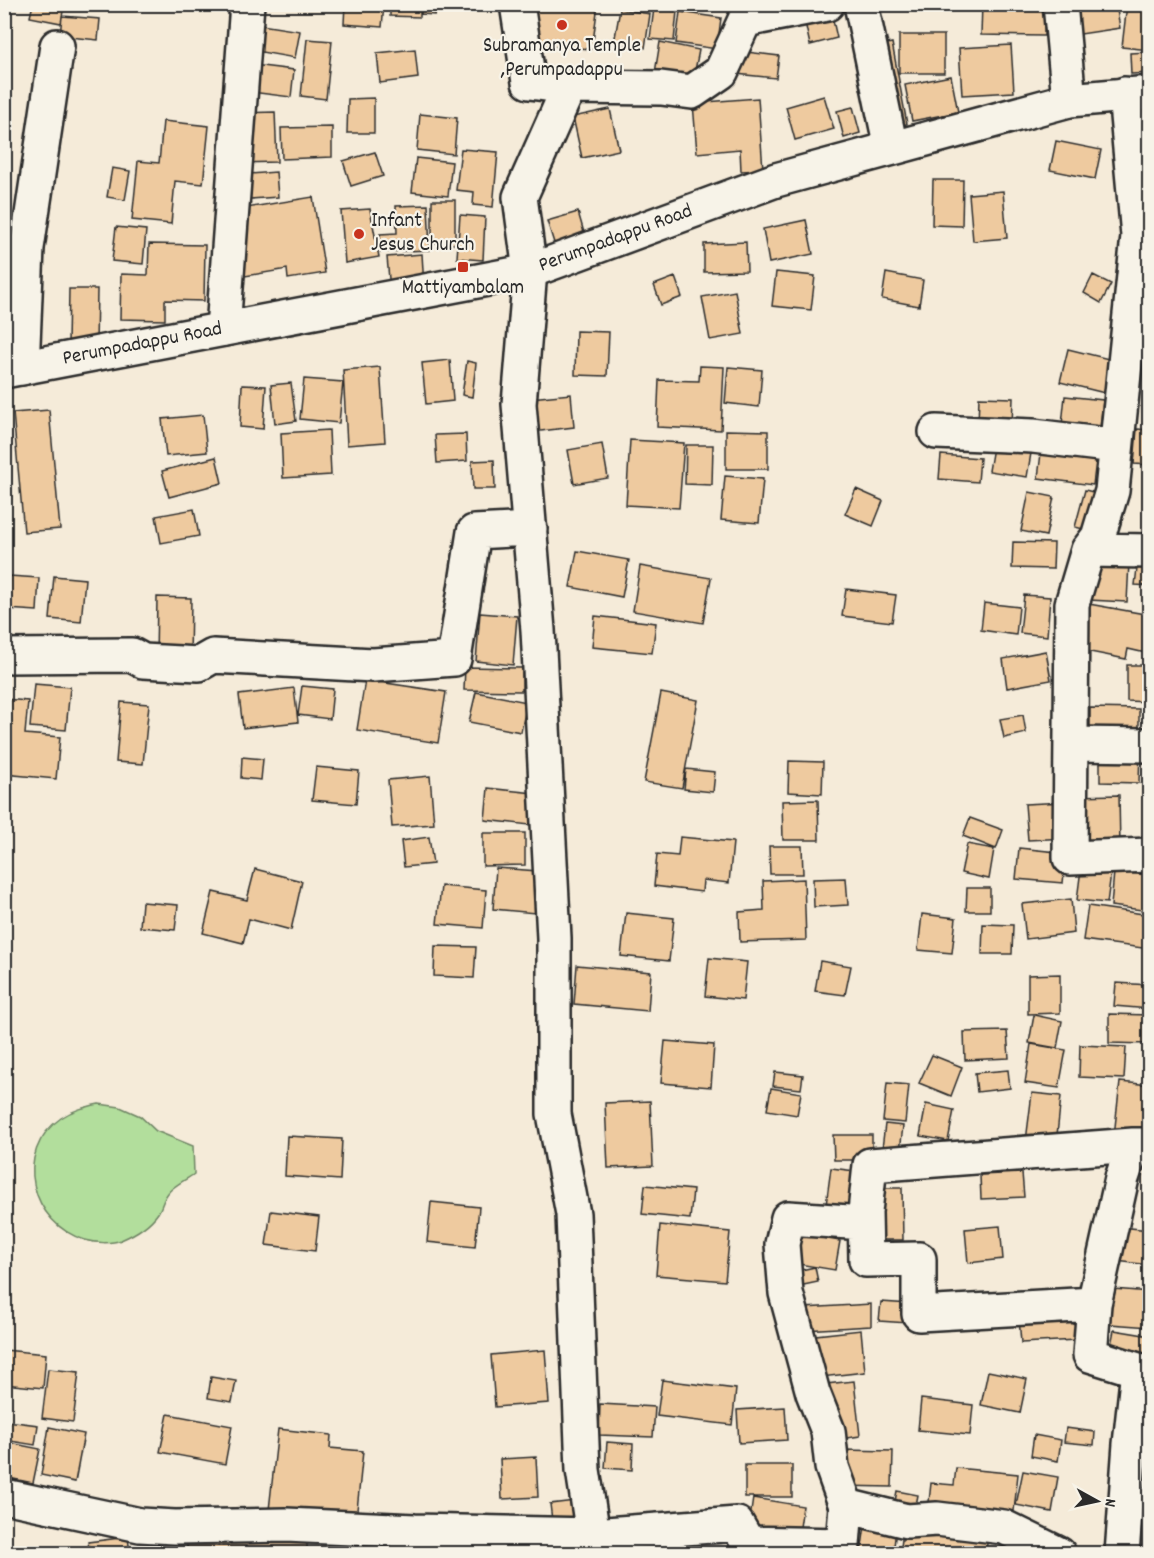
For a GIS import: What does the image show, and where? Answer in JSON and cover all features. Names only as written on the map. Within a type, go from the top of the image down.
[{"type":"street","points":[[223,329],[247,4]]},
{"type":"street","points":[[517,4],[529,82],[569,87],[662,88],[692,92],[721,72],[745,20],[827,4]]},
{"type":"street","points":[[861,4],[891,148]]},
{"type":"street","points":[[1060,4],[1069,100]]},
{"type":"street","points":[[13,369],[27,248],[57,46]]},
{"type":"street","points":[[569,87],[520,197],[530,270],[519,404],[538,630],[554,938],[554,1114],[573,1214],[583,1470],[595,1544]]},
{"type":"street","points":[[1137,94],[1138,236],[1112,491],[1098,537],[1088,550],[1072,604],[1070,858],[1149,855]]},
{"type":"street","name":"Perumpadappu Road","points":[[13,369],[530,270],[776,180],[1069,100],[1137,94]]},
{"type":"street","points":[[936,432],[1033,436],[1116,446]]},
{"type":"street","points":[[4,656],[132,655],[142,661],[199,664],[213,656],[373,665],[454,659],[474,532],[530,529]]},
{"type":"street","points":[[1088,550],[1149,551]]},
{"type":"street","points":[[1071,744],[1149,745]]},
{"type":"street","points":[[1094,1304],[919,1314],[919,1259],[866,1260],[865,1223],[870,1165],[1141,1145]]},
{"type":"street","points":[[1122,1554],[1138,1370],[1090,1354],[1094,1304],[1122,1178],[1141,1145]]},
{"type":"street","points":[[4,1496],[140,1525],[176,1540],[286,1525],[415,1531],[595,1544],[737,1524],[748,1543],[843,1545],[846,1506],[832,1467],[828,1431],[813,1394],[786,1293],[782,1244],[788,1218],[865,1223]]},
{"type":"street","points":[[846,1506],[907,1521],[937,1519],[1004,1527],[1059,1554]]},
{"type":"green space","points":[[99,1104],[120,1107],[140,1116],[156,1131],[193,1146],[194,1174],[171,1190],[158,1213],[146,1226],[121,1240],[108,1243],[85,1240],[66,1232],[52,1219],[41,1203],[34,1186],[33,1167],[36,1149],[46,1132],[66,1115]]},
{"type":"building","points":[[33,4],[64,5],[61,23],[30,17]]},
{"type":"building","points":[[345,4],[384,4],[382,27],[344,24]]},
{"type":"building","points":[[390,4],[420,4],[420,17],[390,16]]},
{"type":"building","points":[[422,4],[436,4],[435,15],[421,14]]},
{"type":"building","name":"Subramanya Temple ,Perumpadappu","points":[[528,4],[598,4],[592,49],[528,45]]},
{"type":"building","points":[[982,4],[1045,4],[1044,36],[981,35]]},
{"type":"building","points":[[1070,4],[1116,4],[1120,28],[1074,35]]},
{"type":"building","points":[[1127,4],[1150,4],[1150,50],[1122,47]]},
{"type":"building","points":[[830,7],[837,38],[810,45],[803,13]]},
{"type":"building","points":[[654,8],[677,11],[674,41],[650,39]]},
{"type":"building","points":[[620,9],[650,14],[645,48],[614,43]]},
{"type":"building","points":[[680,12],[721,18],[717,49],[676,43]]},
{"type":"building","points":[[62,16],[100,19],[98,40],[60,36]]},
{"type":"building","points":[[255,24],[300,31],[295,58],[250,50]]},
{"type":"building","points":[[899,35],[944,35],[944,73],[899,73]]},
{"type":"building","points":[[307,39],[332,41],[326,99],[301,96]]},
{"type":"building","points":[[660,42],[699,50],[693,81],[655,73]]},
{"type":"building","points":[[892,43],[907,124],[890,127],[873,47]]},
{"type":"building","points":[[1011,45],[1014,92],[962,95],[959,48]]},
{"type":"building","points":[[415,49],[418,78],[380,83],[377,53]]},
{"type":"building","points":[[738,51],[779,56],[776,78],[736,74]]},
{"type":"building","points":[[1150,52],[1150,73],[1131,74],[1130,53]]},
{"type":"building","points":[[245,64],[294,70],[291,97],[242,91]]},
{"type":"building","points":[[951,76],[958,112],[912,121],[905,85]]},
{"type":"building","points":[[824,96],[834,129],[795,140],[786,107]]},
{"type":"building","points":[[374,98],[374,133],[347,133],[348,99]]},
{"type":"building","points":[[758,98],[763,170],[741,171],[740,149],[697,153],[693,103]]},
{"type":"building","points":[[853,107],[860,133],[844,138],[837,111]]},
{"type":"building","points":[[610,109],[619,150],[582,158],[573,117]]},
{"type":"building","points":[[275,112],[277,162],[241,163],[240,113]]},
{"type":"building","points":[[420,114],[457,118],[454,154],[417,150]]},
{"type":"building","points":[[163,121],[209,126],[203,184],[175,181],[171,224],[132,220],[138,161],[159,163]]},
{"type":"building","points":[[332,127],[332,157],[282,159],[281,128]]},
{"type":"building","points":[[1056,141],[1101,150],[1095,179],[1050,170]]},
{"type":"building","points":[[461,149],[498,152],[493,207],[473,205],[474,192],[456,190]]},
{"type":"building","points":[[375,152],[383,176],[351,186],[343,161]]},
{"type":"building","points":[[416,158],[452,162],[448,196],[412,192]]},
{"type":"building","points":[[112,168],[130,171],[125,200],[107,197]]},
{"type":"building","points":[[276,172],[278,197],[238,200],[236,175]]},
{"type":"building","points":[[933,180],[963,180],[962,226],[932,225]]},
{"type":"building","points":[[1003,191],[1007,238],[973,241],[969,194]]},
{"type":"building","points":[[313,197],[325,273],[288,279],[287,269],[245,276],[234,210]]},
{"type":"building","points":[[432,200],[455,200],[455,244],[432,243]]},
{"type":"building","points":[[428,205],[430,250],[381,252],[380,234],[397,233],[396,206]]},
{"type":"building","name":"Infant Jesus Church","points":[[370,209],[379,257],[345,263],[341,211]]},
{"type":"building","points":[[578,212],[585,236],[555,246],[547,221]]},
{"type":"building","points":[[460,215],[485,217],[483,260],[457,258]]},
{"type":"building","points":[[806,220],[813,254],[769,263],[763,229]]},
{"type":"building","points":[[116,227],[146,230],[143,264],[112,261]]},
{"type":"building","points":[[746,242],[747,271],[704,272],[704,244]]},
{"type":"building","points":[[149,244],[205,245],[204,301],[165,300],[165,320],[120,319],[121,274],[148,275]]},
{"type":"building","points":[[422,254],[424,287],[390,290],[387,257]]},
{"type":"building","points":[[776,272],[815,276],[811,310],[772,306]]},
{"type":"building","points":[[886,273],[923,280],[919,306],[882,299]]},
{"type":"building","points":[[1093,275],[1111,284],[1101,303],[1084,293]]},
{"type":"building","points":[[675,277],[682,297],[661,305],[654,285]]},
{"type":"building","points":[[69,289],[97,289],[96,346],[68,345]]},
{"type":"building","points":[[735,291],[743,334],[710,340],[702,297]]},
{"type":"building","points":[[576,331],[609,332],[607,376],[575,375]]},
{"type":"building","points":[[1068,349],[1117,361],[1109,394],[1060,382]]},
{"type":"building","points":[[450,360],[453,401],[426,404],[422,363]]},
{"type":"building","points":[[467,361],[476,363],[472,397],[462,395]]},
{"type":"building","points":[[700,366],[724,367],[721,430],[657,427],[659,380],[699,381]]},
{"type":"building","points":[[380,367],[385,442],[347,445],[343,370]]},
{"type":"building","points":[[728,367],[762,370],[759,407],[725,403]]},
{"type":"building","points":[[304,379],[343,382],[339,423],[300,419]]},
{"type":"building","points":[[291,383],[296,421],[275,424],[271,385]]},
{"type":"building","points":[[242,385],[266,386],[263,429],[240,427]]},
{"type":"building","points":[[571,394],[574,427],[524,433],[520,399]]},
{"type":"building","points":[[1065,396],[1103,400],[1099,438],[1061,434]]},
{"type":"building","points":[[979,397],[1013,398],[1012,426],[978,425]]},
{"type":"building","points":[[49,410],[60,529],[24,532],[13,413]]},
{"type":"building","points":[[203,415],[207,452],[166,456],[162,419]]},
{"type":"building","points":[[1137,429],[1150,430],[1150,465],[1134,464]]},
{"type":"building","points":[[329,430],[331,475],[283,478],[281,433]]},
{"type":"building","points":[[726,430],[768,431],[768,469],[726,469]]},
{"type":"building","points":[[466,434],[467,461],[437,463],[435,435]]},
{"type":"building","points":[[630,440],[684,443],[679,508],[626,505]]},
{"type":"building","points":[[994,441],[1032,447],[1027,477],[989,471]]},
{"type":"building","points":[[602,444],[608,478],[574,484],[568,450]]},
{"type":"building","points":[[686,445],[713,445],[712,485],[685,484]]},
{"type":"building","points":[[1042,445],[1097,452],[1093,485],[1038,478]]},
{"type":"building","points":[[941,455],[980,458],[978,482],[939,479]]},
{"type":"building","points":[[216,457],[222,483],[169,497],[162,471]]},
{"type":"building","points":[[494,460],[495,489],[473,489],[472,461]]},
{"type":"building","points":[[725,476],[763,479],[759,523],[721,520]]},
{"type":"building","points":[[856,489],[883,501],[873,526],[845,514]]},
{"type":"building","points":[[1085,490],[1105,495],[1096,532],[1075,527]]},
{"type":"building","points":[[1029,492],[1054,497],[1046,536],[1021,531]]},
{"type":"building","points":[[194,509],[199,536],[161,543],[156,516]]},
{"type":"building","points":[[1013,542],[1054,543],[1053,569],[1012,568]]},
{"type":"building","points":[[577,551],[629,560],[622,597],[570,587]]},
{"type":"building","points":[[1139,552],[1150,553],[1150,586],[1135,585]]},
{"type":"building","points":[[1091,560],[1129,562],[1127,602],[1089,600]]},
{"type":"building","points":[[640,566],[711,578],[703,623],[633,611]]},
{"type":"building","points":[[9,576],[39,578],[37,611],[7,609]]},
{"type":"building","points":[[54,576],[85,579],[81,622],[50,619]]},
{"type":"building","points":[[846,589],[896,595],[892,622],[842,616]]},
{"type":"building","points":[[1024,595],[1050,597],[1047,636],[1020,633]]},
{"type":"building","points":[[157,597],[191,598],[190,660],[156,660]]},
{"type":"building","points":[[984,603],[1019,607],[1016,635],[981,630]]},
{"type":"building","points":[[1089,604],[1150,615],[1150,654],[1128,649],[1126,659],[1080,650]]},
{"type":"building","points":[[480,613],[517,616],[513,665],[476,661]]},
{"type":"building","points":[[595,616],[656,623],[652,653],[592,647]]},
{"type":"building","points":[[1046,651],[1051,680],[1007,688],[1003,659]]},
{"type":"building","points":[[1127,665],[1149,665],[1149,702],[1127,701]]},
{"type":"building","points":[[465,667],[522,668],[522,691],[464,690]]},
{"type":"building","points":[[365,680],[446,692],[438,743],[357,730]]},
{"type":"building","points":[[34,684],[70,687],[66,730],[30,727]]},
{"type":"building","points":[[302,686],[333,689],[330,719],[298,715]]},
{"type":"building","points":[[294,688],[298,722],[243,728],[239,695]]},
{"type":"building","points":[[476,692],[527,702],[521,732],[469,722]]},
{"type":"building","points":[[661,693],[698,700],[682,788],[644,782]]},
{"type":"building","points":[[4,699],[28,701],[25,734],[60,737],[56,779],[4,774]]},
{"type":"building","points":[[121,702],[149,704],[143,764],[116,762]]},
{"type":"building","points":[[1090,708],[1139,709],[1139,741],[1090,741]]},
{"type":"building","points":[[1023,715],[1026,733],[1004,738],[1000,719]]},
{"type":"building","points":[[1100,748],[1140,748],[1139,783],[1100,782]]},
{"type":"building","points":[[242,757],[263,759],[261,780],[241,778]]},
{"type":"building","points":[[789,761],[823,762],[822,794],[788,792]]},
{"type":"building","points":[[316,767],[359,771],[356,804],[312,800]]},
{"type":"building","points":[[686,769],[715,772],[713,792],[684,789]]},
{"type":"building","points":[[430,776],[434,824],[392,827],[388,780]]},
{"type":"building","points":[[488,788],[534,793],[530,825],[485,820]]},
{"type":"building","points":[[1119,795],[1120,848],[1077,849],[1076,796]]},
{"type":"building","points":[[818,800],[819,840],[783,840],[782,801]]},
{"type":"building","points":[[1065,802],[1067,838],[1028,840],[1025,804]]},
{"type":"building","points":[[970,818],[1003,830],[996,849],[963,836]]},
{"type":"building","points":[[483,833],[525,833],[525,865],[483,866]]},
{"type":"building","points":[[429,837],[433,864],[404,867],[401,841]]},
{"type":"building","points":[[680,837],[733,842],[729,883],[703,880],[702,892],[654,886],[657,854],[678,856]]},
{"type":"building","points":[[967,844],[994,849],[989,879],[961,873]]},
{"type":"building","points":[[769,846],[802,846],[803,874],[770,874]]},
{"type":"building","points":[[1019,848],[1066,853],[1063,883],[1016,879]]},
{"type":"building","points":[[496,868],[538,871],[535,913],[493,909]]},
{"type":"building","points":[[255,869],[302,881],[291,930],[249,919],[243,943],[203,933],[213,892],[247,900]]},
{"type":"building","points":[[1081,869],[1111,873],[1107,903],[1077,900]]},
{"type":"building","points":[[1114,872],[1150,875],[1150,911],[1111,906]]},
{"type":"building","points":[[846,878],[848,905],[814,907],[813,879]]},
{"type":"building","points":[[804,879],[806,940],[740,942],[739,912],[764,910],[763,881]]},
{"type":"building","points":[[441,886],[486,890],[483,928],[437,924]]},
{"type":"building","points":[[967,888],[990,888],[990,911],[966,911]]},
{"type":"building","points":[[1071,899],[1074,933],[1026,939],[1022,904]]},
{"type":"building","points":[[142,902],[178,905],[175,930],[140,927]]},
{"type":"building","points":[[1088,906],[1150,915],[1150,949],[1083,940]]},
{"type":"building","points":[[626,913],[674,918],[669,961],[621,956]]},
{"type":"building","points":[[922,914],[956,918],[952,953],[918,950]]},
{"type":"building","points":[[983,924],[1013,925],[1012,954],[982,954]]},
{"type":"building","points":[[435,946],[476,947],[474,978],[434,976]]},
{"type":"building","points":[[709,958],[747,962],[743,1000],[705,996]]},
{"type":"building","points":[[820,961],[851,966],[845,995],[815,991]]},
{"type":"building","points":[[577,965],[651,972],[648,1011],[574,1004]]},
{"type":"building","points":[[1060,974],[1060,1013],[1028,1014],[1028,975]]},
{"type":"building","points":[[1116,983],[1150,985],[1150,1009],[1114,1006]]},
{"type":"building","points":[[1109,1014],[1150,1015],[1150,1044],[1109,1043]]},
{"type":"building","points":[[1034,1015],[1062,1021],[1057,1048],[1029,1043]]},
{"type":"building","points":[[1007,1031],[1009,1058],[965,1060],[964,1032]]},
{"type":"building","points":[[665,1041],[714,1045],[711,1087],[661,1083]]},
{"type":"building","points":[[1031,1044],[1066,1050],[1059,1088],[1025,1083]]},
{"type":"building","points":[[1080,1045],[1126,1047],[1124,1079],[1079,1077]]},
{"type":"building","points":[[932,1055],[962,1067],[951,1096],[919,1083]]},
{"type":"building","points":[[1008,1070],[1010,1088],[977,1092],[975,1073]]},
{"type":"building","points":[[775,1072],[803,1075],[801,1089],[773,1086]]},
{"type":"building","points":[[1120,1082],[1150,1085],[1148,1107],[1150,1108],[1150,1140],[1114,1136]]},
{"type":"building","points":[[887,1083],[909,1085],[905,1123],[883,1121]]},
{"type":"building","points":[[771,1088],[801,1093],[797,1115],[767,1110]]},
{"type":"building","points":[[1032,1093],[1061,1096],[1056,1145],[1026,1141]]},
{"type":"building","points":[[650,1101],[653,1166],[608,1168],[605,1103]]},
{"type":"building","points":[[926,1104],[954,1110],[948,1141],[920,1136]]},
{"type":"building","points":[[885,1124],[903,1126],[899,1159],[881,1157]]},
{"type":"building","points":[[833,1135],[872,1135],[872,1160],[834,1160]]},
{"type":"building","points":[[287,1136],[342,1139],[340,1180],[285,1176]]},
{"type":"building","points":[[831,1168],[863,1172],[858,1209],[826,1205]]},
{"type":"building","points":[[1022,1173],[1024,1197],[981,1199],[980,1175]]},
{"type":"building","points":[[645,1185],[693,1190],[690,1219],[642,1214]]},
{"type":"building","points":[[873,1188],[902,1188],[903,1240],[874,1240]]},
{"type":"building","points":[[431,1202],[479,1207],[475,1247],[427,1242]]},
{"type":"building","points":[[271,1211],[319,1217],[315,1251],[266,1245]]},
{"type":"building","points":[[660,1225],[730,1232],[725,1281],[656,1275]]},
{"type":"building","points":[[1000,1226],[1003,1259],[968,1263],[965,1229]]},
{"type":"building","points":[[1120,1227],[1150,1230],[1150,1265],[1116,1261]]},
{"type":"building","points":[[791,1233],[840,1241],[835,1270],[786,1262]]},
{"type":"building","points":[[815,1267],[818,1282],[794,1287],[792,1272]]},
{"type":"building","points":[[1113,1289],[1150,1292],[1150,1327],[1110,1324]]},
{"type":"building","points":[[881,1302],[910,1304],[908,1323],[879,1321]]},
{"type":"building","points":[[871,1304],[871,1326],[804,1330],[804,1308]]},
{"type":"building","points":[[1074,1314],[1076,1340],[1021,1343],[1019,1318]]},
{"type":"building","points":[[861,1330],[865,1372],[821,1377],[816,1335]]},
{"type":"building","points":[[1114,1330],[1150,1336],[1150,1362],[1109,1355]]},
{"type":"building","points":[[4,1350],[46,1354],[43,1388],[4,1384]]},
{"type":"building","points":[[545,1350],[549,1403],[495,1407],[491,1355]]},
{"type":"building","points":[[48,1369],[79,1372],[73,1422],[42,1418]]},
{"type":"building","points":[[988,1371],[1027,1379],[1020,1413],[981,1405]]},
{"type":"building","points":[[211,1377],[236,1381],[232,1402],[208,1398]]},
{"type":"building","points":[[662,1380],[736,1389],[732,1425],[657,1416]]},
{"type":"building","points":[[854,1381],[860,1436],[833,1440],[826,1384]]},
{"type":"building","points":[[921,1399],[973,1405],[970,1435],[918,1430]]},
{"type":"building","points":[[600,1404],[655,1407],[653,1437],[599,1435]]},
{"type":"building","points":[[785,1407],[787,1440],[739,1443],[737,1410]]},
{"type":"building","points":[[168,1414],[232,1426],[225,1464],[160,1452]]},
{"type":"building","points":[[7,1421],[38,1425],[35,1445],[4,1440]]},
{"type":"building","points":[[49,1427],[84,1434],[75,1482],[41,1475]]},
{"type":"building","points":[[1066,1428],[1095,1432],[1094,1445],[1064,1442]]},
{"type":"building","points":[[278,1429],[331,1435],[330,1448],[363,1451],[356,1520],[269,1510]]},
{"type":"building","points":[[1034,1435],[1061,1440],[1058,1461],[1031,1456]]},
{"type":"building","points":[[5,1442],[40,1449],[33,1483],[4,1477]]},
{"type":"building","points":[[607,1442],[633,1444],[632,1470],[605,1468]]},
{"type":"building","points":[[841,1450],[893,1451],[892,1487],[840,1486]]},
{"type":"building","points":[[536,1457],[538,1497],[502,1499],[500,1459]]},
{"type":"building","points":[[745,1465],[792,1465],[792,1497],[745,1497]]},
{"type":"building","points":[[956,1468],[1018,1474],[1014,1511],[929,1502],[931,1483],[954,1485]]},
{"type":"building","points":[[1023,1471],[1058,1477],[1052,1512],[1016,1505]]},
{"type":"building","points":[[897,1491],[918,1495],[914,1515],[893,1511]]},
{"type":"building","points":[[753,1498],[803,1506],[798,1541],[748,1533]]},
{"type":"building","points":[[575,1501],[577,1517],[552,1520],[550,1504]]},
{"type":"building","points":[[866,1518],[897,1522],[893,1554],[861,1554]]},
{"type":"building","points":[[904,1525],[988,1539],[985,1554],[900,1554]]},
{"type":"building","points":[[128,1537],[130,1554],[90,1554],[88,1542]]},
{"type":"building","points":[[187,1537],[307,1540],[307,1554],[187,1554]]},
{"type":"building","points":[[653,1544],[711,1551],[711,1554],[652,1554]]},
{"type":"place","name":"Subramanya Temple ,Perumpadappu","points":[[562,25]]},
{"type":"place","name":"Infant Jesus Church","points":[[359,234]]},
{"type":"place","name":"Mattiyambalam","points":[[463,267]]}]
